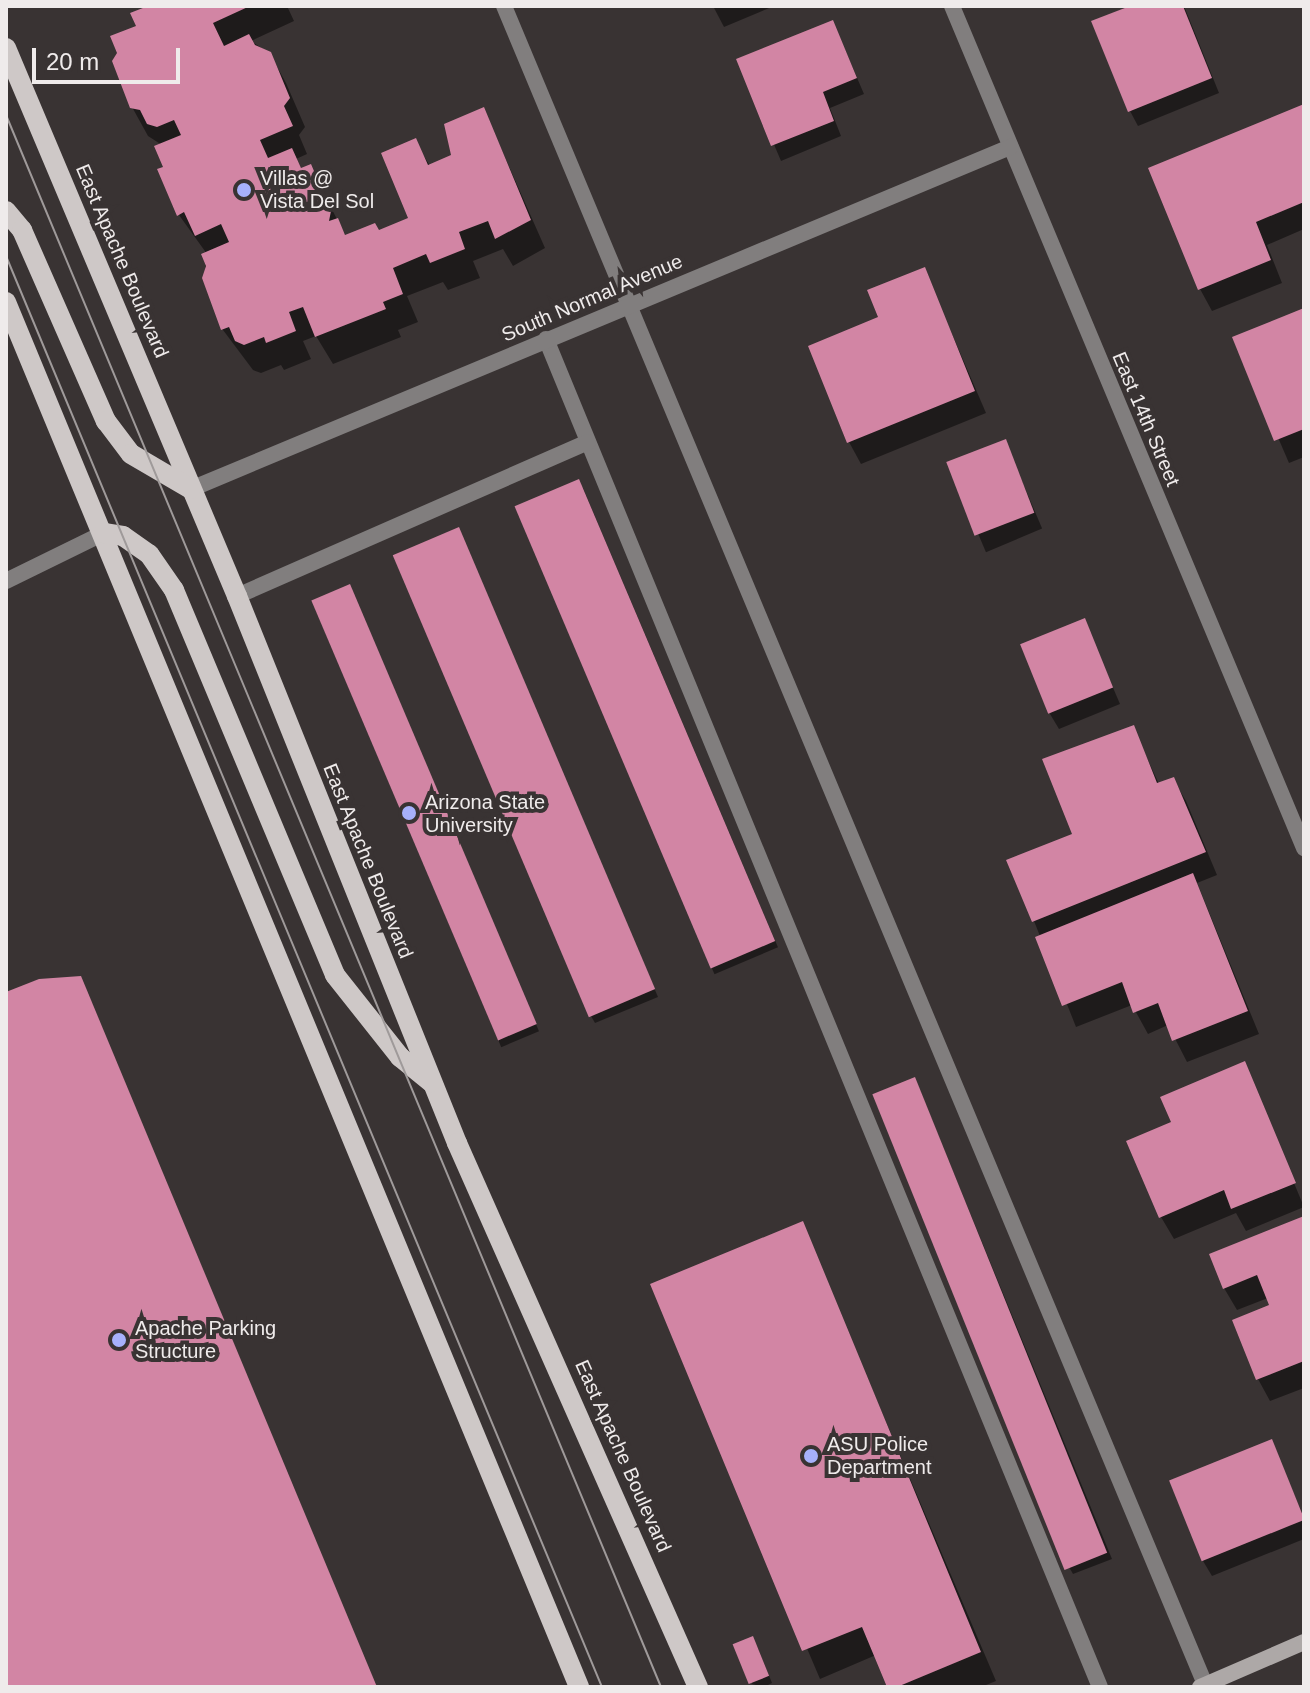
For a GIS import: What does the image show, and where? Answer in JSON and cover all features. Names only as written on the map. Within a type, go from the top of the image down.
[{"type":"main road","name":"East Apache Boulevard","points":[[6,48],[237,596],[433,1084],[698,1687]]},
{"type":"main road","points":[[6,211],[22,230],[106,421],[131,454],[191,489]]},
{"type":"main road","points":[[6,302],[579,1687]]},
{"type":"main road","points":[[104,533],[123,536],[149,554],[174,590],[335,975],[400,1057],[433,1084]]},
{"type":"street","points":[[504,6],[1204,1686],[1304,1642]]},
{"type":"street","name":"East 14th Street","points":[[952,6],[1304,848]]},
{"type":"street","name":"South Normal Avenue","points":[[191,489],[629,303],[1010,147]]},
{"type":"street","points":[[546,339],[1100,1687]]},
{"type":"street","points":[[237,596],[588,442]]},
{"type":"street","points":[[6,581],[104,533]]},
{"type":"building","name":"Villas @ Vista Del Sol","points":[[148,6],[250,6],[213,23],[224,46],[249,34],[255,45],[271,52],[290,98],[284,106],[293,126],[260,140],[268,158],[292,148],[301,168],[311,164],[331,211],[329,221],[338,218],[345,235],[375,223],[379,230],[408,218],[381,153],[416,138],[428,165],[451,155],[444,124],[484,107],[531,220],[495,239],[488,221],[459,232],[465,249],[430,263],[426,254],[393,268],[403,294],[383,302],[386,309],[315,337],[303,307],[289,312],[296,331],[266,343],[264,337],[244,345],[235,341],[229,327],[221,330],[202,278],[206,266],[201,254],[229,242],[221,224],[195,236],[184,212],[177,216],[157,169],[163,167],[154,146],[181,135],[174,120],[157,127],[147,124],[140,110],[130,108],[112,61],[117,53],[110,36],[136,26],[130,13]]},
{"type":"building","points":[[1130,6],[1183,6],[1212,78],[1128,112],[1091,21]]},
{"type":"building","points":[[833,20],[857,78],[823,92],[834,121],[771,146],[736,59]]},
{"type":"building","points":[[1304,104],[1304,202],[1256,222],[1271,260],[1198,290],[1148,168]]},
{"type":"building","points":[[925,267],[975,391],[847,443],[808,346],[878,317],[867,290]]},
{"type":"building","points":[[1304,308],[1304,429],[1274,441],[1232,337]]},
{"type":"building","points":[[1006,439],[1034,513],[975,536],[946,462]]},
{"type":"building","points":[[579,479],[775,941],[711,968],[515,506]]},
{"type":"building","points":[[459,527],[655,989],[589,1017],[393,555]]},
{"type":"building","points":[[350,584],[537,1024],[498,1040],[311,600]]},
{"type":"building","points":[[1085,618],[1113,688],[1048,714],[1020,644]]},
{"type":"building","points":[[1134,725],[1157,783],[1174,777],[1206,852],[1032,922],[1006,860],[1072,834],[1042,759]]},
{"type":"building","points":[[1193,873],[1248,1011],[1172,1041],[1158,1003],[1133,1013],[1122,982],[1062,1006],[1035,937]]},
{"type":"building","name":"Apache Parking Structure","points":[[81,976],[377,1687],[6,1687],[6,992],[39,979]]},
{"type":"building","points":[[1245,1061],[1296,1183],[1231,1209],[1224,1190],[1159,1218],[1126,1141],[1171,1122],[1160,1097]]},
{"type":"building","points":[[915,1077],[1107,1553],[1065,1570],[872,1094]]},
{"type":"building","points":[[1304,1216],[1304,1361],[1256,1380],[1232,1320],[1269,1305],[1257,1275],[1223,1289],[1209,1254]]},
{"type":"building","name":"ASU Police Department","points":[[803,1221],[981,1652],[897,1687],[887,1687],[862,1627],[802,1651],[650,1284]]},
{"type":"building","points":[[1272,1439],[1304,1520],[1202,1561],[1169,1481]]},
{"type":"building","points":[[753,1636],[769,1676],[749,1684],[733,1644]]},
{"type":"tram line","points":[[6,115],[661,1687]]},
{"type":"tram line","points":[[6,256],[602,1687]]},
{"type":"place","name":"Villas @ Vista Del Sol","points":[[244,190]]},
{"type":"place","name":"Arizona State University","points":[[409,813]]},
{"type":"place","name":"Apache Parking Structure","points":[[119,1340]]},
{"type":"place","name":"ASU Police Department","points":[[811,1456]]}]
